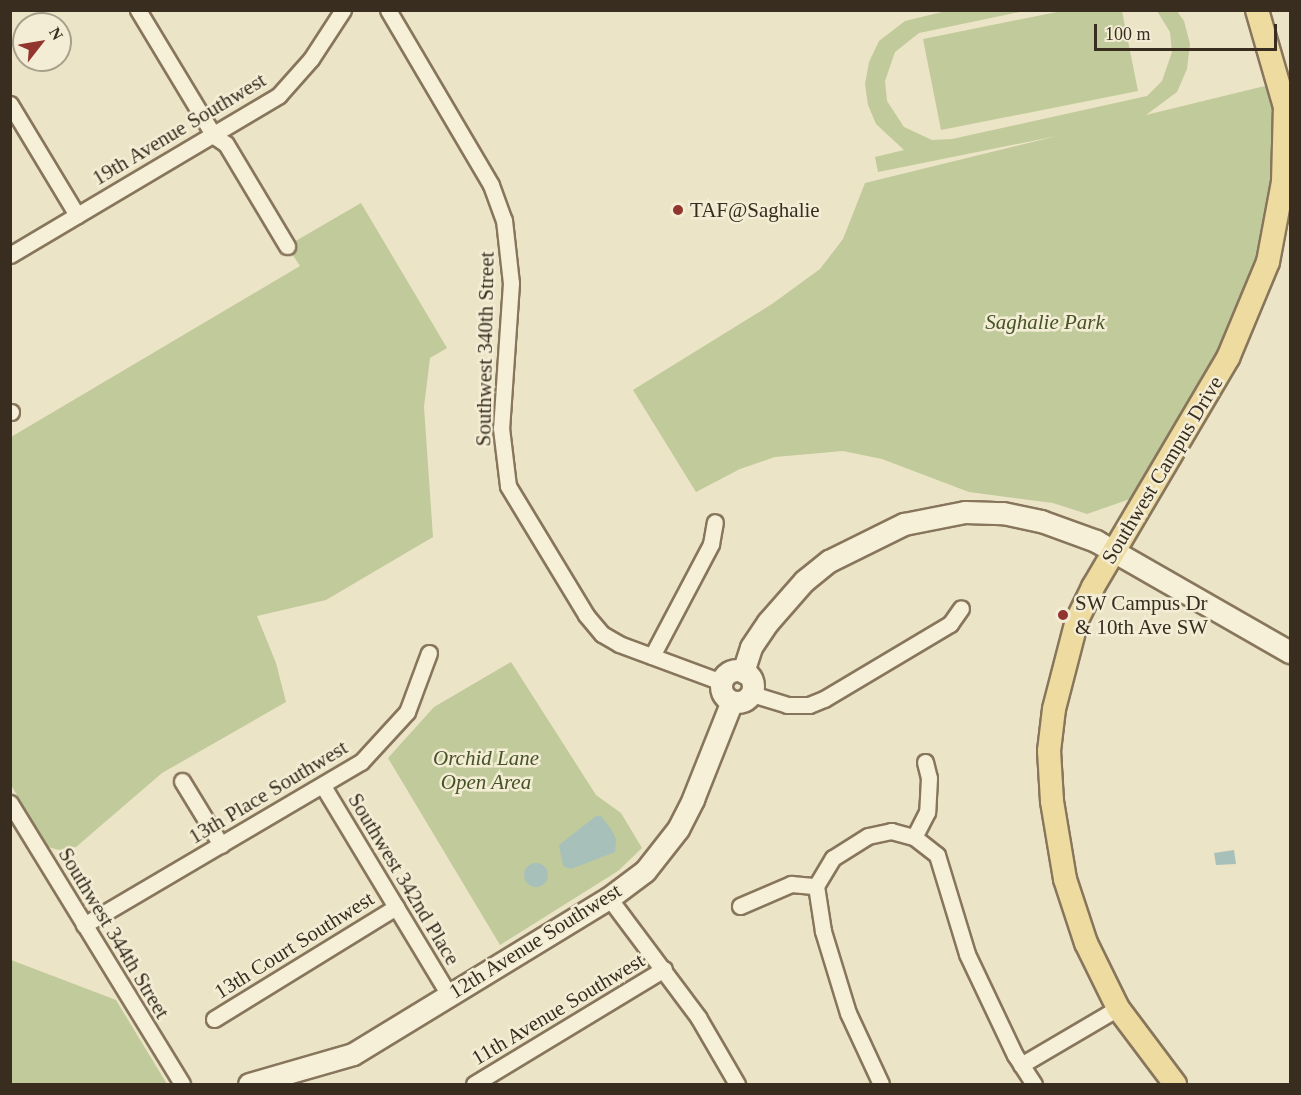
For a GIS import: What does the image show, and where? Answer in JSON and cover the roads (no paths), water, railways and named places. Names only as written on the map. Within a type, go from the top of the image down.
[{"type":"main road","name":"Southwest Campus Drive","points":[[1174,1084],[1118,1008],[1086,944],[1065,879],[1052,801],[1049,751],[1054,709],[1077,620],[1228,358],[1268,262],[1283,182],[1286,107],[1257,10]]},
{"type":"street","points":[[138,10],[214,136],[226,144],[287,246]]},
{"type":"street","name":"19th Avenue Southwest","points":[[10,255],[214,136],[288,87],[343,10]]},
{"type":"street","name":"Southwest 340th Street","points":[[388,10],[491,184],[504,220],[511,278],[501,428],[508,486],[586,615],[602,634],[619,644],[735,692],[787,705],[809,705],[824,699],[950,624],[961,608]]},
{"type":"street","points":[[10,104],[77,215]]},
{"type":"street","points":[[735,692],[733,671],[743,672],[751,647],[768,622],[804,581],[850,549],[904,524],[965,512],[1003,513],[1041,521],[1116,551],[1290,652]]},
{"type":"street","points":[[652,656],[711,544],[715,522]]},
{"type":"street","name":"13th Place Southwest","points":[[84,925],[361,762],[402,719],[416,693],[429,653]]},
{"type":"street","name":"12th Avenue Southwest","points":[[249,1084],[353,1054],[609,898],[645,871],[678,829],[735,692]]},
{"type":"street","points":[[914,837],[928,806],[929,778],[925,762]]},
{"type":"street","points":[[182,781],[221,844]]},
{"type":"street","name":"Southwest 342nd Place","points":[[323,786],[449,995]]},
{"type":"street","name":"Southwest 344th Street","points":[[10,803],[182,1084]]},
{"type":"street","points":[[881,1084],[848,1013],[823,931],[816,886],[833,858],[868,836],[891,831],[914,837],[937,855],[967,954],[1021,1065],[1034,1084]]},
{"type":"street","points":[[740,906],[791,884],[816,886]]},
{"type":"street","points":[[609,898],[698,1017],[737,1084]]},
{"type":"street","name":"13th Court Southwest","points":[[214,1019],[396,907]]},
{"type":"street","name":"11th Avenue Southwest","points":[[474,1084],[664,969]]},
{"type":"street","points":[[1021,1065],[1118,1008]]},
{"type":"water","points":[[596,816],[601,816],[611,829],[616,839],[615,852],[571,869],[563,866],[559,845]]},
{"type":"water","points":[[1234,850],[1236,864],[1216,865],[1214,853]]},
{"type":"water","points":[[536,863],[545,866],[548,875],[545,884],[536,887],[527,884],[524,875],[527,866]]},
{"type":"place","name":"TAF@Saghalie","points":[[678,210]]},
{"type":"place","name":"SW Campus Dr & 10th Ave SW","points":[[1063,615]]},
{"type":"park label","name":"Saghalie Park","points":[[1045,322]]},
{"type":"park label","name":"Orchid Lane Open Area","points":[[486,770]]}]
